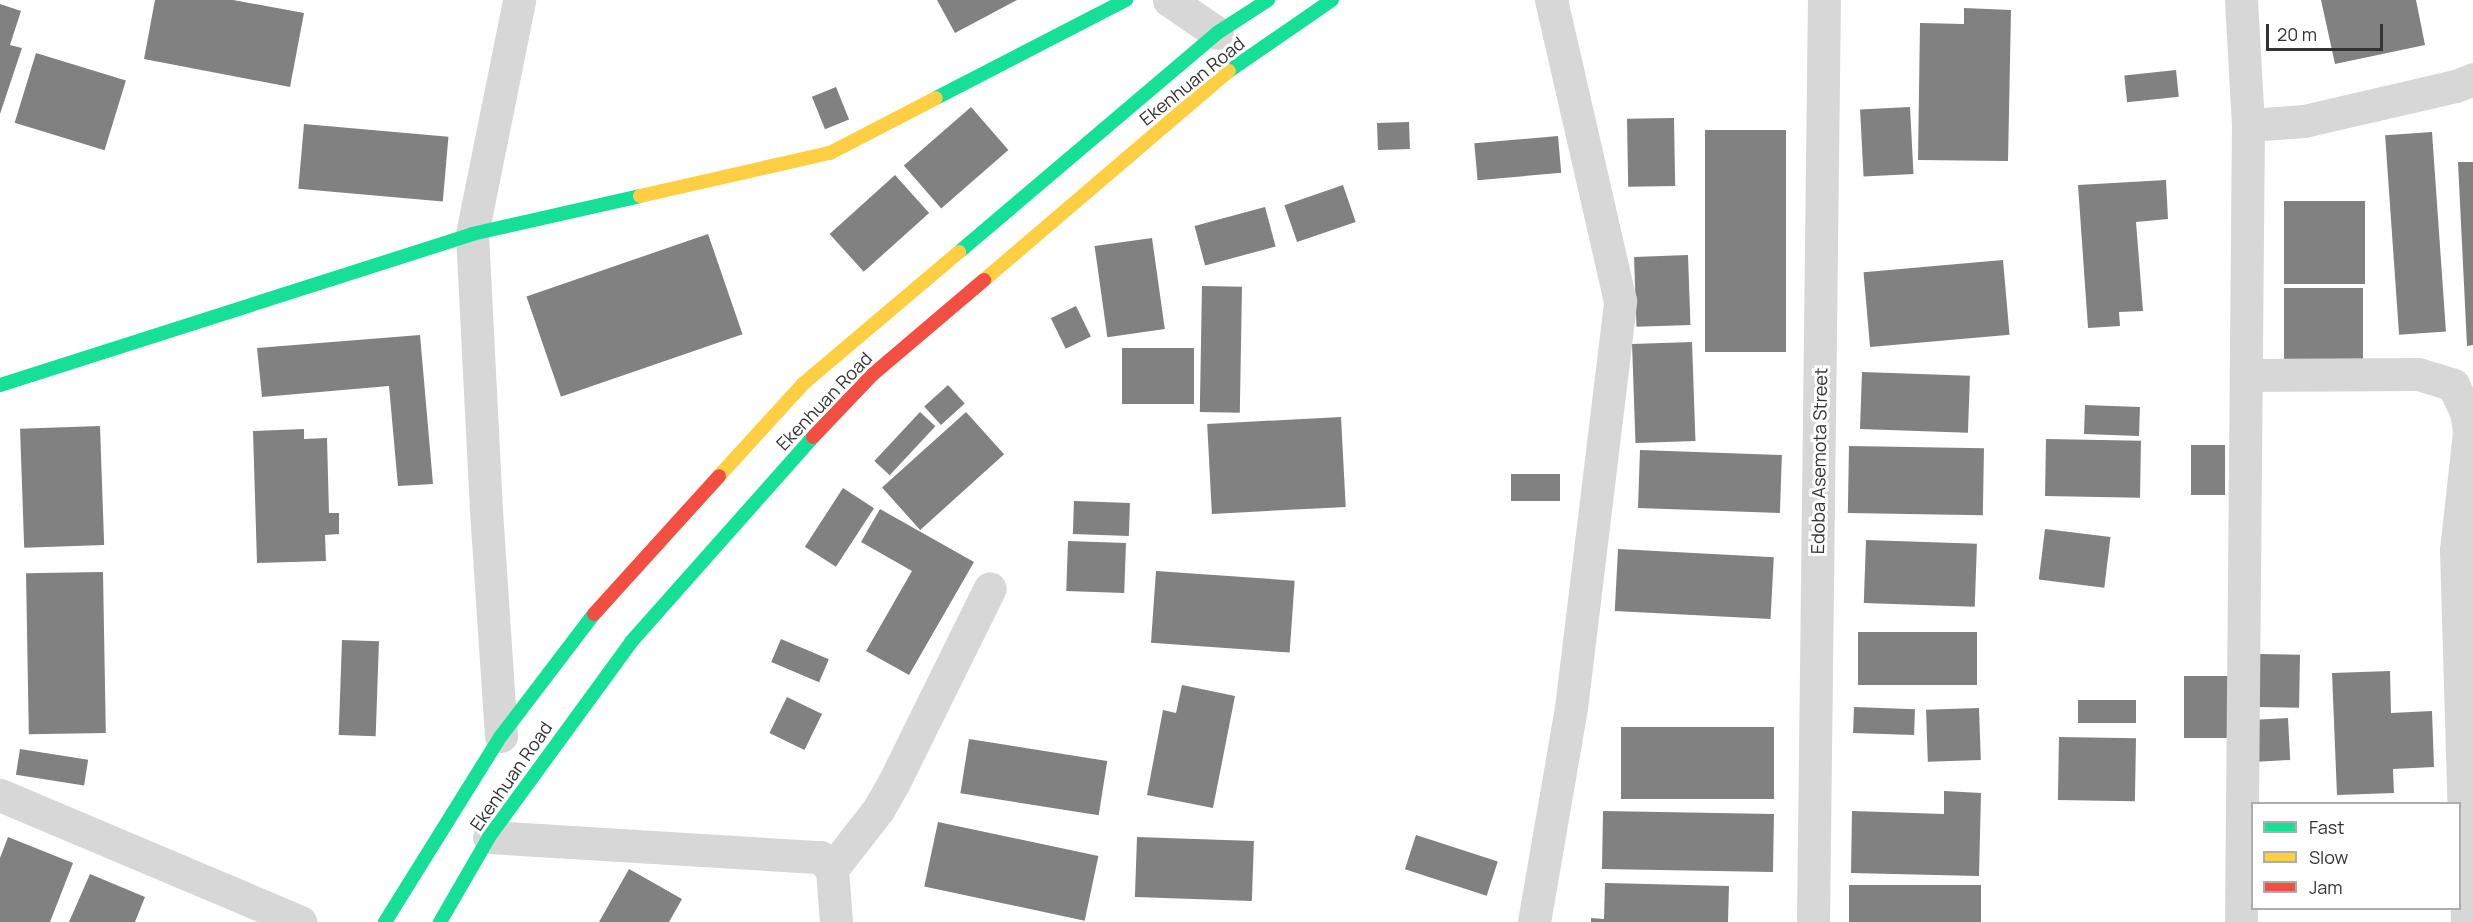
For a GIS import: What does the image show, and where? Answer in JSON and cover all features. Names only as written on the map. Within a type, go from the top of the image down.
[{"type":"main road","points":[[0,385],[472,234],[831,153],[1126,0]]},
{"type":"main road","name":"Ekenhuan Road","points":[[385,922],[501,736],[595,613],[804,383],[1217,33],[1268,0]]},
{"type":"main road","name":"Ekenhuan Road","points":[[440,922],[489,837],[631,642],[829,418],[872,375],[1227,73],[1332,0]]},
{"type":"street","points":[[1169,0],[1217,33]]},
{"type":"street","points":[[1534,922],[1571,708],[1620,301],[1551,0]]},
{"type":"street","name":"Edoba Asemota Street","points":[[1813,922],[1824,0]]},
{"type":"street","points":[[2241,0],[2248,125],[2241,922]]},
{"type":"street","points":[[501,736],[486,510],[472,234],[513,1]]},
{"type":"street","points":[[2248,125],[2304,121],[2456,86],[2473,79]]},
{"type":"street","points":[[2247,375],[2418,374],[2463,384],[2469,432],[2456,550],[2468,922]]},
{"type":"street","points":[[832,869],[878,810],[894,782],[990,588]]},
{"type":"street","points":[[0,795],[300,922]]},
{"type":"street","points":[[489,837],[820,857],[832,869],[836,922]]},
{"type":"building","points":[[155,0],[233,0],[304,13],[290,87],[144,59]]},
{"type":"building","points":[[937,0],[1017,0],[955,33]]},
{"type":"building","points":[[2321,0],[2416,0],[2425,45],[2335,64]]},
{"type":"building","points":[[0,4],[21,11],[10,45],[22,48],[0,114]]},
{"type":"building","points":[[1964,8],[2011,10],[2008,161],[1918,160],[1920,23],[1964,24]]},
{"type":"building","points":[[36,53],[126,80],[105,150],[15,123]]},
{"type":"building","points":[[2176,70],[2179,97],[2127,102],[2124,75]]},
{"type":"building","points":[[836,87],[849,119],[825,129],[812,97]]},
{"type":"building","points":[[971,107],[1008,150],[941,208],[904,165]]},
{"type":"building","points":[[1910,107],[1914,174],[1864,177],[1860,110]]},
{"type":"building","points":[[1674,118],[1675,186],[1628,187],[1627,119]]},
{"type":"building","points":[[1409,122],[1410,149],[1378,150],[1377,123]]},
{"type":"building","points":[[304,124],[448,137],[443,201],[298,189]]},
{"type":"building","points":[[1705,130],[1786,130],[1786,352],[1705,352]]},
{"type":"building","points":[[2432,132],[2446,332],[2399,335],[2385,135]]},
{"type":"building","points":[[1558,136],[1561,173],[1478,180],[1474,143]]},
{"type":"building","points":[[2458,162],[2473,162],[2473,345],[2467,346]]},
{"type":"building","points":[[895,175],[929,213],[864,272],[830,234]]},
{"type":"building","points":[[2166,180],[2168,219],[2136,222],[2143,311],[2119,312],[2120,326],[2088,328],[2078,185]]},
{"type":"building","points":[[1343,185],[1356,222],[1297,242],[1284,205]]},
{"type":"building","points":[[2284,201],[2365,201],[2365,284],[2284,284]]},
{"type":"building","points":[[1265,207],[1276,247],[1205,265],[1194,226]]},
{"type":"building","points":[[708,234],[743,334],[561,397],[526,297]]},
{"type":"building","points":[[1152,238],[1165,329],[1107,337],[1095,246]]},
{"type":"building","points":[[1688,255],[1690,325],[1636,327],[1634,257]]},
{"type":"building","points":[[2003,260],[2010,335],[1870,347],[1864,272]]},
{"type":"building","points":[[1202,286],[1242,287],[1240,413],[1200,412]]},
{"type":"building","points":[[2284,288],[2363,288],[2363,360],[2284,360]]},
{"type":"building","points":[[1076,306],[1091,337],[1066,349],[1051,318]]},
{"type":"building","points":[[420,335],[433,484],[398,486],[389,386],[262,397],[257,348]]},
{"type":"building","points":[[1692,342],[1695,441],[1635,443],[1632,344]]},
{"type":"building","points":[[1122,348],[1194,348],[1194,404],[1122,404]]},
{"type":"building","points":[[1862,372],[1970,376],[1968,433],[1860,429]]},
{"type":"building","points":[[948,385],[965,404],[941,425],[924,406]]},
{"type":"building","points":[[2085,405],[2140,407],[2139,436],[2084,434]]},
{"type":"building","points":[[920,412],[935,426],[890,475],[874,461]]},
{"type":"building","points":[[966,412],[1004,454],[920,530],[882,488]]},
{"type":"building","points":[[1341,417],[1346,507],[1212,514],[1207,424]]},
{"type":"building","points":[[100,426],[104,545],[24,548],[20,429]]},
{"type":"building","points":[[304,429],[304,439],[327,438],[329,513],[339,513],[339,534],[325,535],[326,561],[257,563],[253,431]]},
{"type":"building","points":[[2046,439],[2141,441],[2140,498],[2045,496]]},
{"type":"building","points":[[2191,445],[2225,445],[2225,495],[2191,495]]},
{"type":"building","points":[[1849,446],[1984,448],[1983,515],[1848,513]]},
{"type":"building","points":[[1640,450],[1782,455],[1780,513],[1638,508]]},
{"type":"building","points":[[1511,474],[1560,474],[1560,501],[1511,501]]},
{"type":"building","points":[[843,488],[874,508],[836,567],[805,547]]},
{"type":"building","points":[[1074,501],[1130,503],[1129,536],[1073,534]]},
{"type":"building","points":[[880,509],[974,562],[909,675],[866,651],[912,571],[861,542]]},
{"type":"building","points":[[2045,529],[2111,537],[2104,588],[2039,580]]},
{"type":"building","points":[[1866,540],[1977,544],[1975,607],[1864,603]]},
{"type":"building","points":[[1068,541],[1126,543],[1124,593],[1066,591]]},
{"type":"building","points":[[1618,549],[1774,557],[1771,619],[1615,611]]},
{"type":"building","points":[[1156,571],[1295,581],[1290,653],[1151,643]]},
{"type":"building","points":[[103,572],[106,733],[29,734],[26,573]]},
{"type":"building","points":[[1858,632],[1977,632],[1977,685],[1858,685]]},
{"type":"building","points":[[781,639],[829,659],[819,682],[771,662]]},
{"type":"building","points":[[342,640],[379,641],[376,736],[339,735]]},
{"type":"building","points":[[2259,654],[2300,655],[2299,708],[2258,707]]},
{"type":"building","points":[[2390,671],[2391,713],[2432,711],[2434,767],[2393,769],[2394,793],[2337,795],[2332,673]]},
{"type":"building","points":[[2184,676],[2228,676],[2228,738],[2184,738]]},
{"type":"building","points":[[1182,685],[1235,696],[1213,808],[1147,795],[1163,710],[1176,713]]},
{"type":"building","points":[[787,697],[822,714],[805,750],[769,733]]},
{"type":"building","points":[[2078,700],[2136,700],[2136,723],[2078,723]]},
{"type":"building","points":[[1854,707],[1915,709],[1914,735],[1853,733]]},
{"type":"building","points":[[1979,708],[1981,760],[1928,762],[1926,710]]},
{"type":"building","points":[[2288,718],[2290,760],[2253,762],[2251,720]]},
{"type":"building","points":[[1621,727],[1774,727],[1774,799],[1621,799]]},
{"type":"building","points":[[2059,737],[2136,738],[2135,801],[2058,800]]},
{"type":"building","points":[[969,739],[1107,761],[1099,815],[960,793]]},
{"type":"building","points":[[20,749],[88,760],[84,785],[16,775]]},
{"type":"building","points":[[1944,791],[1981,793],[1979,876],[1851,873],[1852,811],[1944,814]]},
{"type":"building","points":[[1603,811],[1774,814],[1773,872],[1602,869]]},
{"type":"building","points":[[938,822],[1098,856],[1085,921],[924,887]]},
{"type":"building","points":[[1416,835],[1498,862],[1487,896],[1405,869]]},
{"type":"building","points":[[8,837],[73,863],[50,922],[0,922],[0,858]]},
{"type":"building","points":[[1137,837],[1254,841],[1252,901],[1135,897]]},
{"type":"building","points":[[629,869],[682,899],[669,922],[599,922]]},
{"type":"building","points":[[90,874],[145,897],[135,922],[69,922]]},
{"type":"building","points":[[1605,883],[1729,886],[1728,922],[1591,922],[1591,918],[1604,919]]},
{"type":"building","points":[[1849,885],[1981,885],[1981,922],[1849,922]]},
{"type":"traffic: fast","points":[[936,98],[1126,0]]},
{"type":"traffic: fast","points":[[959,252],[1217,33],[1268,0]]},
{"type":"traffic: fast","points":[[1229,71],[1332,0]]},
{"type":"traffic: fast","points":[[0,385],[472,234],[640,196]]},
{"type":"traffic: fast","points":[[440,922],[489,837],[631,642],[813,437]]},
{"type":"traffic: fast","points":[[385,922],[501,736],[594,614]]},
{"type":"traffic: slow","points":[[984,280],[1229,71]]},
{"type":"traffic: slow","points":[[640,196],[830,153],[936,98]]},
{"type":"traffic: slow","points":[[719,476],[804,383],[959,252]]},
{"type":"traffic: jam","points":[[813,437],[872,375],[984,280]]},
{"type":"traffic: jam","points":[[594,614],[719,476]]}]
